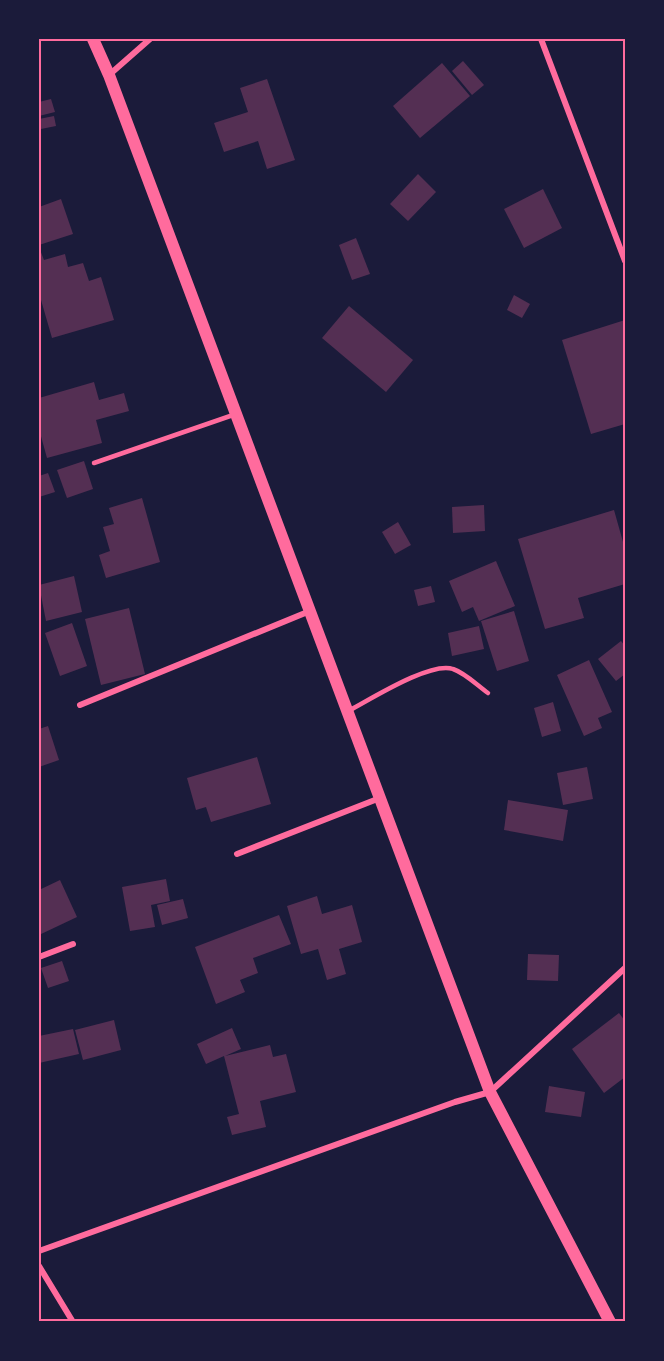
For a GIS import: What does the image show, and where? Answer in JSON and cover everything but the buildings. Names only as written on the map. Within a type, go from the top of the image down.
[{"type":"main road","points":[[93,39],[109,75],[490,1092],[610,1322]]},
{"type":"street","points":[[109,75],[150,39]]},
{"type":"street","points":[[541,39],[625,261]]},
{"type":"street","points":[[80,705],[310,611]]},
{"type":"street","points":[[237,854],[380,798]]},
{"type":"street","points":[[39,957],[73,944]]},
{"type":"street","points":[[39,1251],[455,1102],[490,1092],[625,968]]},
{"type":"street","points":[[39,1266],[73,1322]]},
{"type":"lane","points":[[94,464],[236,414]]},
{"type":"lane","points":[[347,712],[425,671],[442,666],[454,669],[488,693]]}]
